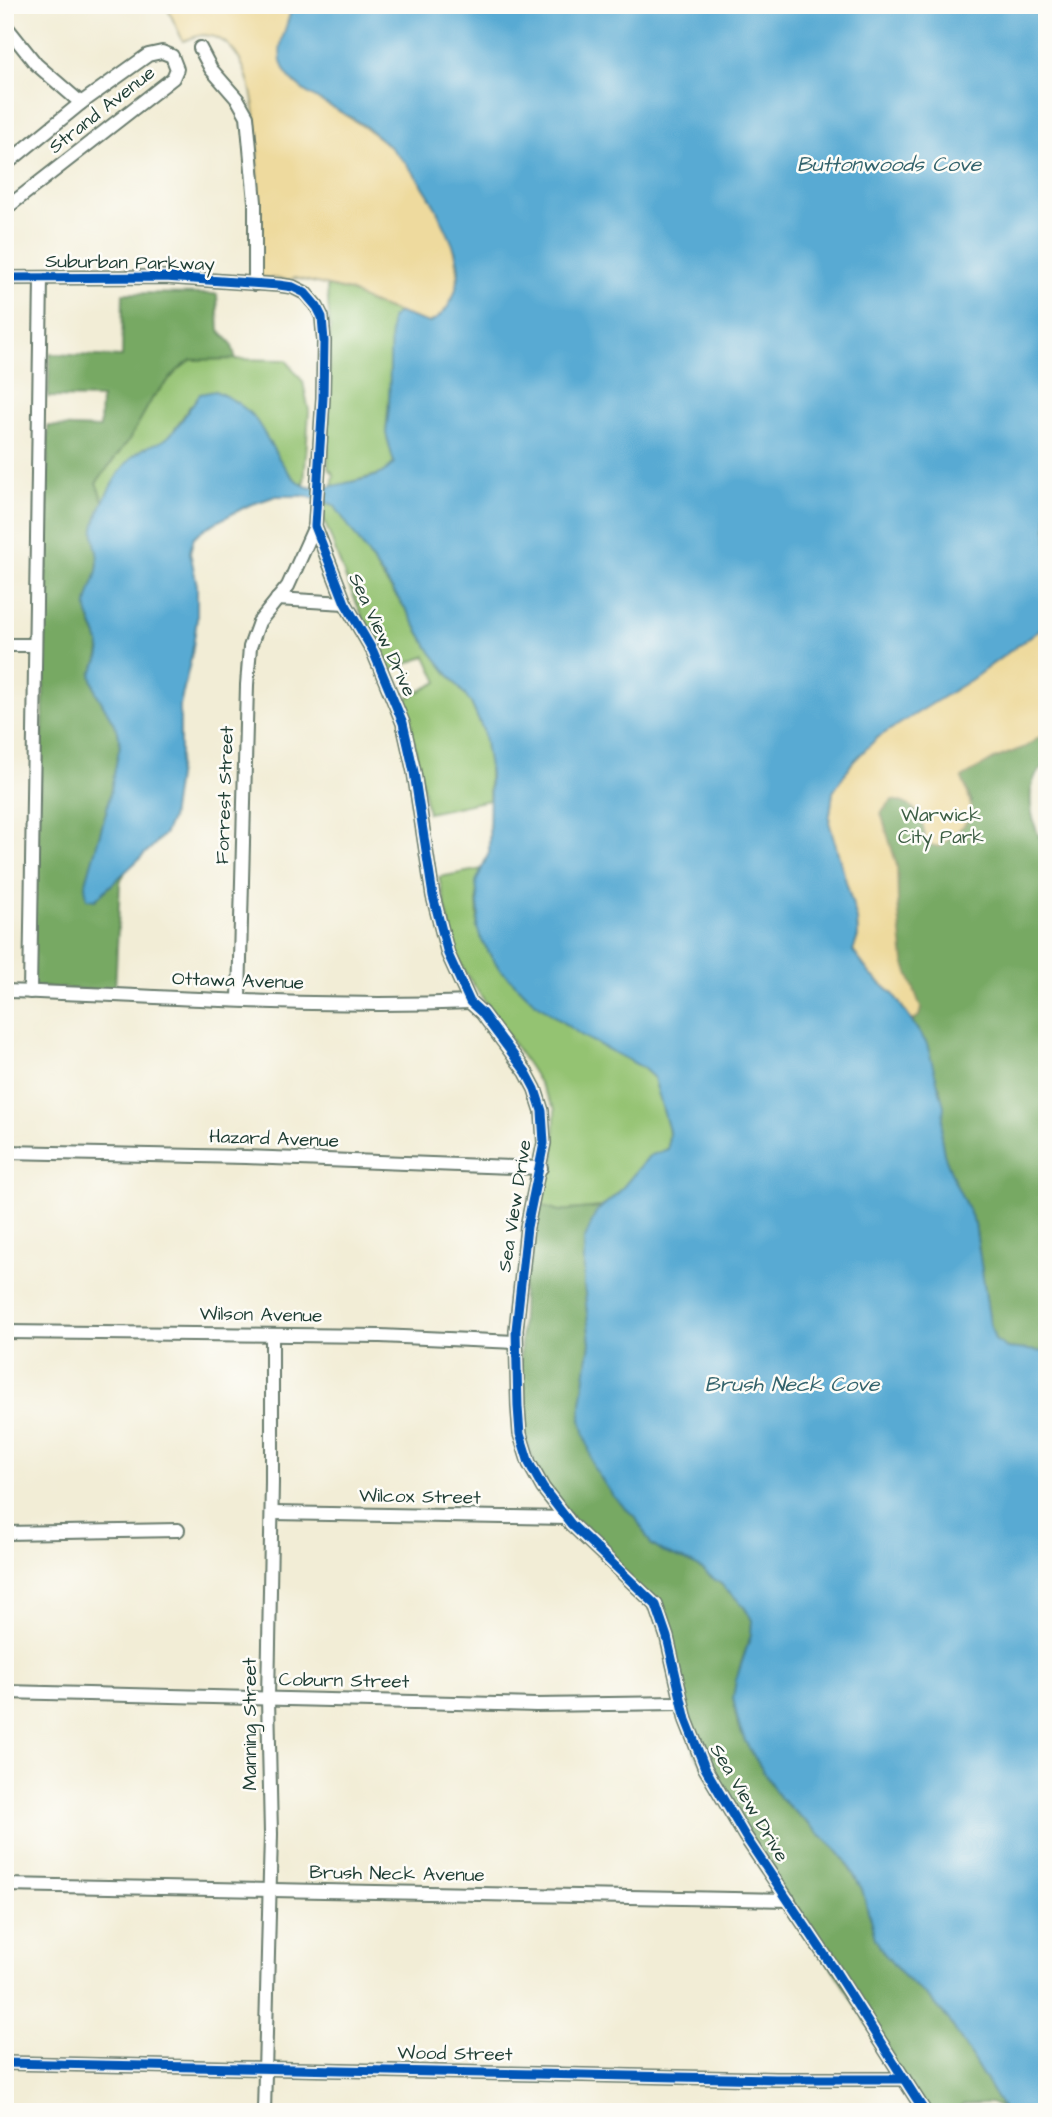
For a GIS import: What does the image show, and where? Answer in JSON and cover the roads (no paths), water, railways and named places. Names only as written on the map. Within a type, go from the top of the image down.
[{"type":"street","points":[[5,25],[36,64],[81,103]]},
{"type":"street","points":[[200,48],[211,69],[238,100],[247,116],[255,202],[255,284]]},
{"type":"street","name":"Strand Avenue","points":[[5,165],[81,103],[148,55],[162,52],[172,56],[177,69],[173,78],[5,209]]},
{"type":"street","name":"Suburban Parkway","points":[[5,278],[165,277],[255,284]]},
{"type":"street","points":[[30,992],[41,279]]},
{"type":"street","name":"Sea View Drive","points":[[255,284],[293,287],[312,300],[322,317],[323,398],[315,526],[345,603],[373,651],[403,723],[412,759],[438,918],[453,969],[470,1002],[490,1023],[526,1072],[535,1088],[542,1111],[545,1133],[541,1168],[527,1227],[516,1342],[520,1434],[528,1463],[543,1488],[583,1536],[656,1605],[664,1627],[692,1741],[705,1768],[745,1836],[925,2112]]},
{"type":"street","name":"Forrest Street","points":[[239,999],[250,647],[259,622],[297,570],[315,526]]},
{"type":"street","points":[[277,599],[345,603]]},
{"type":"street","points":[[5,645],[34,645]]},
{"type":"street","name":"Ottawa Avenue","points":[[5,991],[128,998],[416,1004],[470,1002]]},
{"type":"street","name":"Hazard Avenue","points":[[5,1152],[246,1157],[541,1168]]},
{"type":"street","name":"Wilson Avenue","points":[[5,1332],[272,1335],[516,1342]]},
{"type":"street","name":"Manning Street","points":[[264,2112],[270,1891],[268,1698],[272,1335]]},
{"type":"street","name":"Wilcox Street","points":[[272,1513],[567,1518]]},
{"type":"street","points":[[5,1533],[178,1530]]},
{"type":"street","name":"Coburn Street","points":[[5,1692],[536,1705],[681,1703]]},
{"type":"street","name":"Brush Neck Avenue","points":[[5,1885],[789,1900]]},
{"type":"street","name":"Wood Street","points":[[5,2063],[775,2079],[903,2079]]},
{"type":"water","name":"Brush Neck Cove","points":[[292,5],[1047,5],[1047,624],[972,679],[877,738],[852,763],[833,792],[829,822],[857,920],[858,936],[853,951],[871,975],[894,995],[927,1044],[944,1106],[941,1137],[944,1154],[975,1224],[990,1324],[995,1340],[1007,1348],[1047,1352],[1047,2112],[1005,2112],[949,2020],[904,1977],[882,1951],[875,1938],[862,1889],[845,1860],[779,1797],[746,1743],[733,1698],[751,1635],[752,1620],[743,1605],[694,1564],[663,1552],[651,1544],[636,1518],[613,1496],[594,1468],[581,1420],[590,1343],[584,1284],[584,1241],[596,1212],[618,1193],[649,1156],[668,1149],[669,1131],[654,1078],[642,1067],[582,1036],[533,1001],[499,968],[482,941],[477,928],[479,914],[476,882],[489,852],[490,774],[483,730],[471,703],[431,652],[407,611],[334,505],[306,496],[276,496],[247,506],[205,528],[194,537],[190,552],[197,585],[197,619],[180,705],[180,755],[171,819],[165,833],[153,846],[95,900],[87,899],[85,886],[107,809],[120,745],[118,731],[96,692],[91,675],[99,659],[100,648],[87,607],[98,564],[94,528],[111,485],[132,457],[165,440],[173,432],[200,394],[215,391],[251,414],[292,477],[308,487],[326,487],[381,473],[394,463],[386,433],[391,318],[399,313],[429,323],[440,316],[448,306],[458,281],[457,259],[450,238],[429,195],[412,170],[365,126],[320,101],[289,77],[283,67],[280,52]]},
{"type":"water label","name":"Buttonwoods Cove","points":[[889,164]]},
{"type":"park label","name":"Warwick City Park","points":[[941,826]]}]
